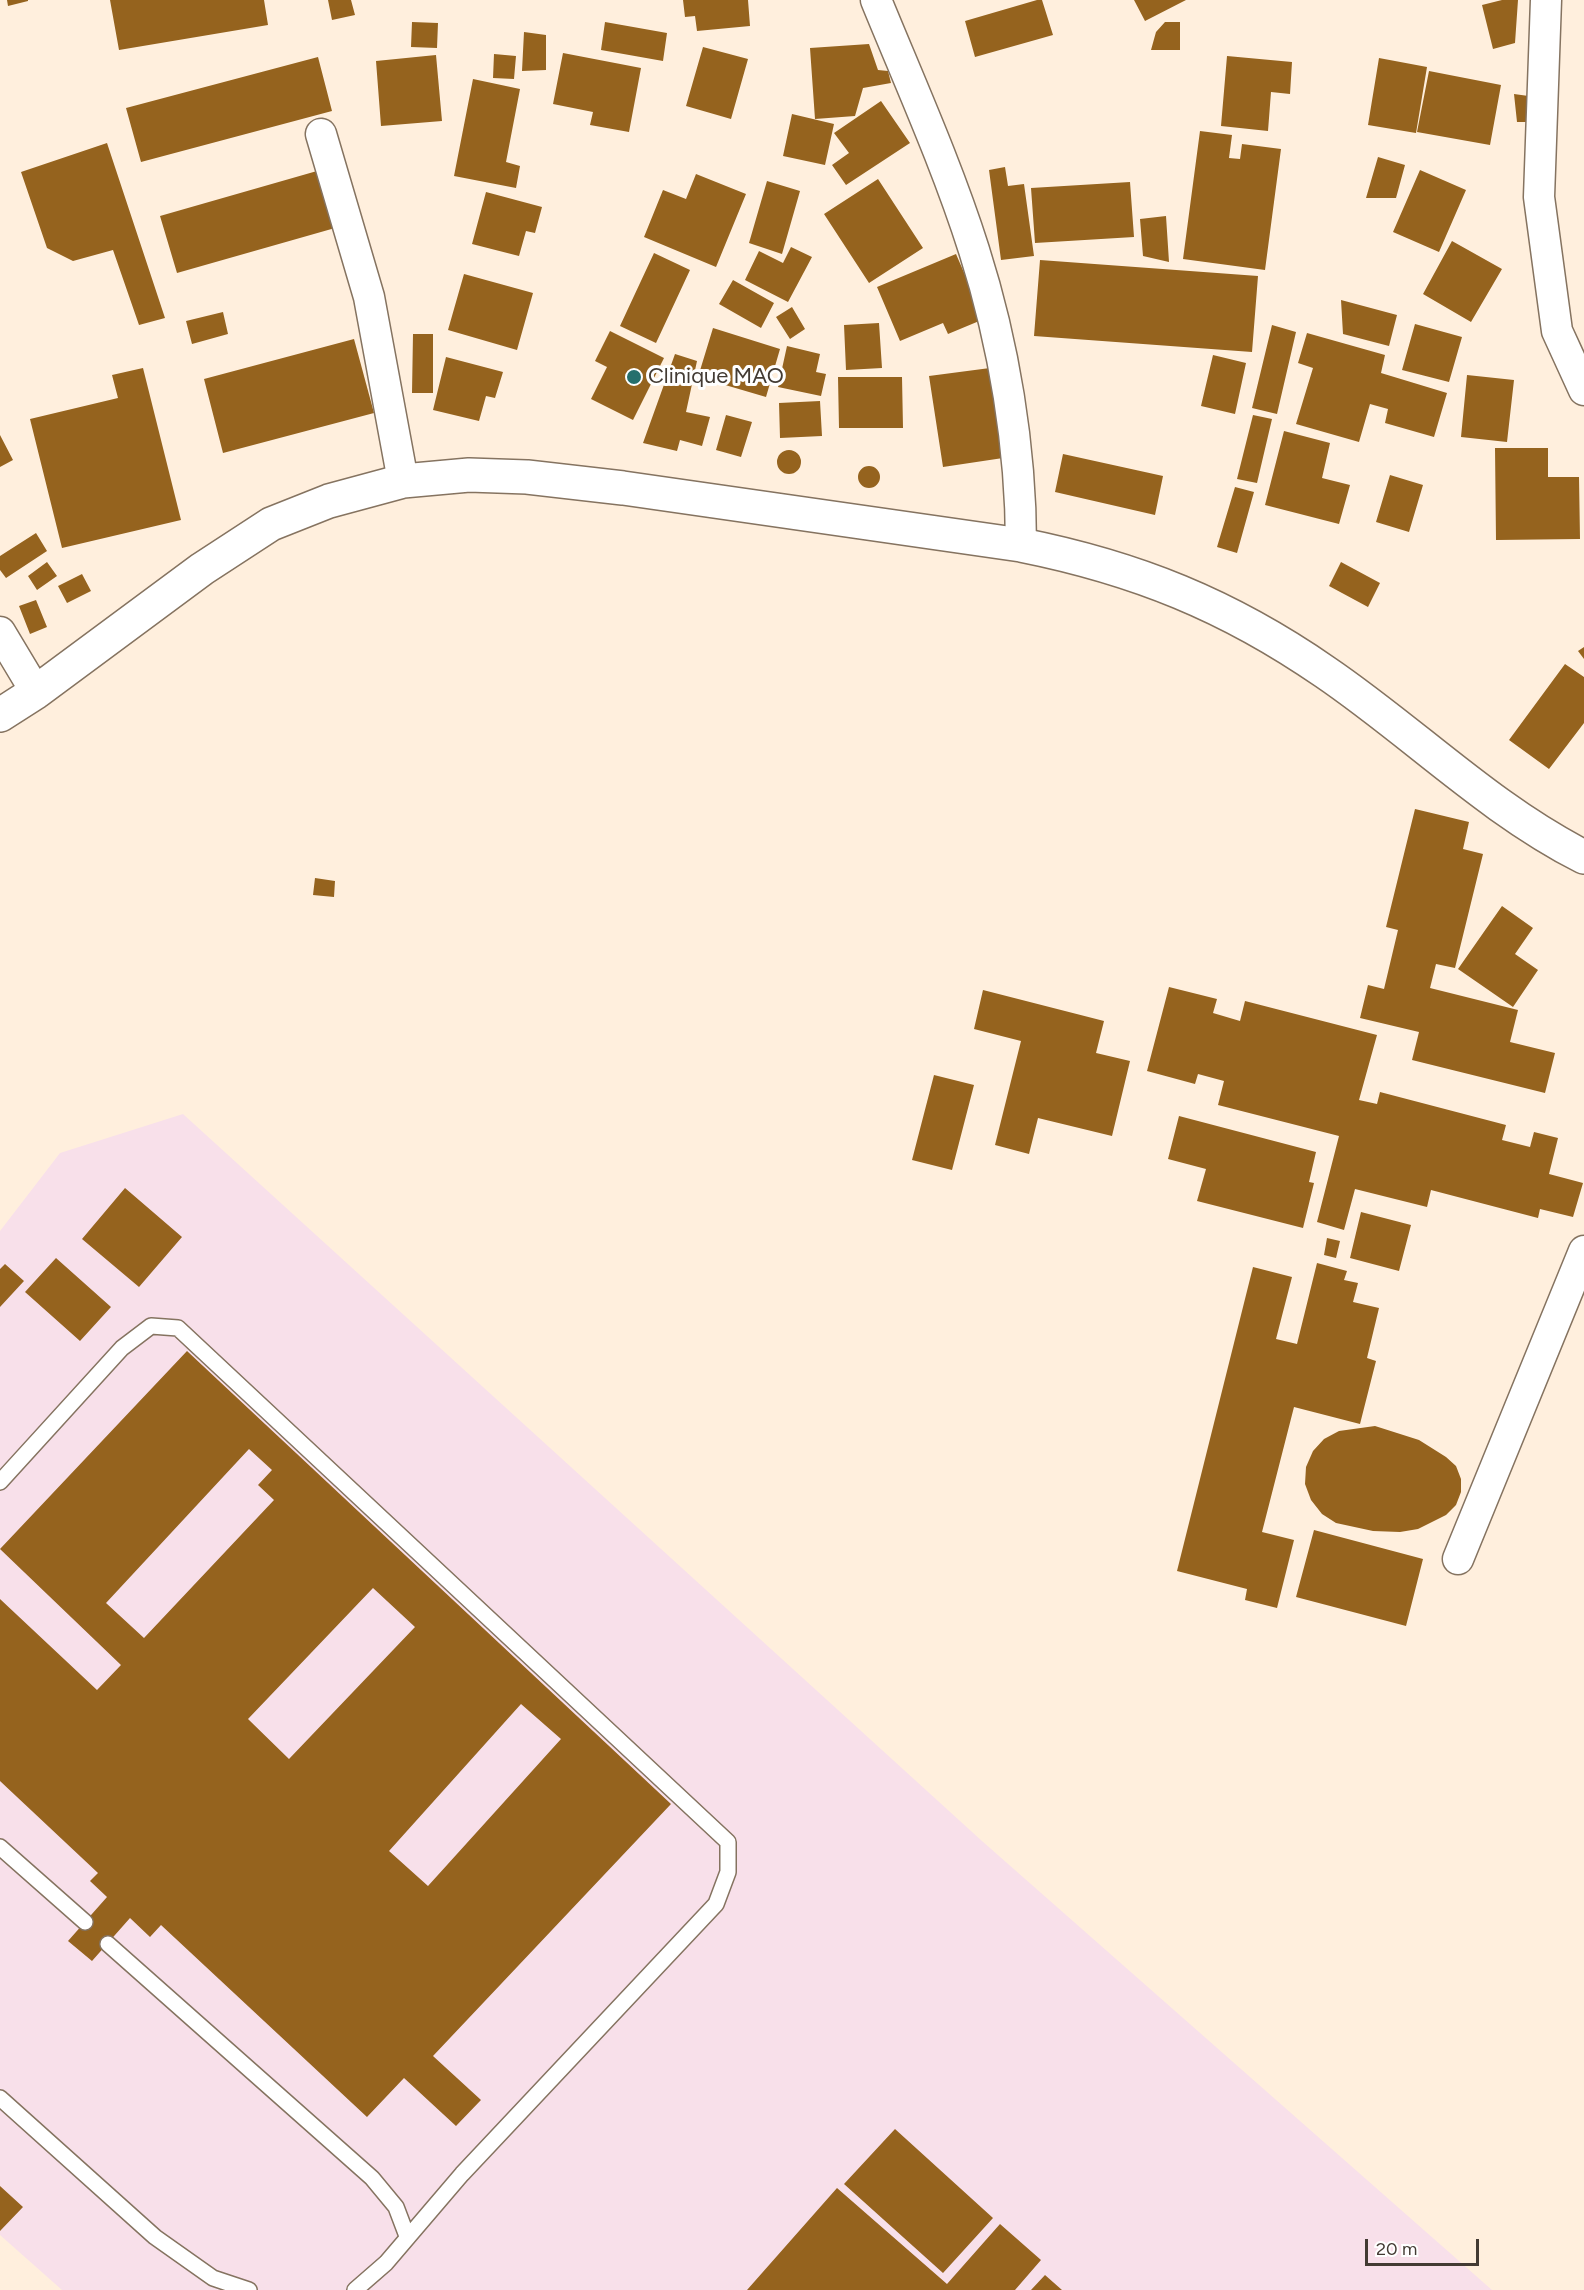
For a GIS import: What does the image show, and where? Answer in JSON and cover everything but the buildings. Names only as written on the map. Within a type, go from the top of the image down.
[{"type":"street","points":[[876,0],[939,150],[974,251],[994,323],[1021,483],[1021,545]]},
{"type":"street","points":[[1546,0],[1539,197],[1557,331],[1584,390]]},
{"type":"street","points":[[321,134],[369,297],[403,481]]},
{"type":"street","points":[[0,716],[202,569],[270,524],[328,501],[403,481],[469,475],[527,477],[623,488],[1021,545],[1075,556],[1177,589],[1246,622],[1326,672],[1494,799],[1564,847],[1584,857]]},
{"type":"street","points":[[0,632],[36,692]]},
{"type":"street","points":[[1458,1559],[1584,1251]]},
{"type":"lane","points":[[0,1482],[122,1348],[151,1326],[178,1328],[728,1842],[728,1872],[716,1904],[462,2174],[386,2263],[355,2290]]},
{"type":"lane","points":[[0,1847],[85,1922]]},
{"type":"lane","points":[[108,1944],[372,2178],[396,2207],[407,2236]]},
{"type":"lane","points":[[0,2097],[155,2237],[213,2278],[249,2290]]},
{"type":"shaded area","points":[[183,1114],[982,1841],[1492,2290],[62,2290],[0,2235],[0,1231],[60,1153]]},
{"type":"place","name":"Clinique MAO","points":[[634,377]]}]
